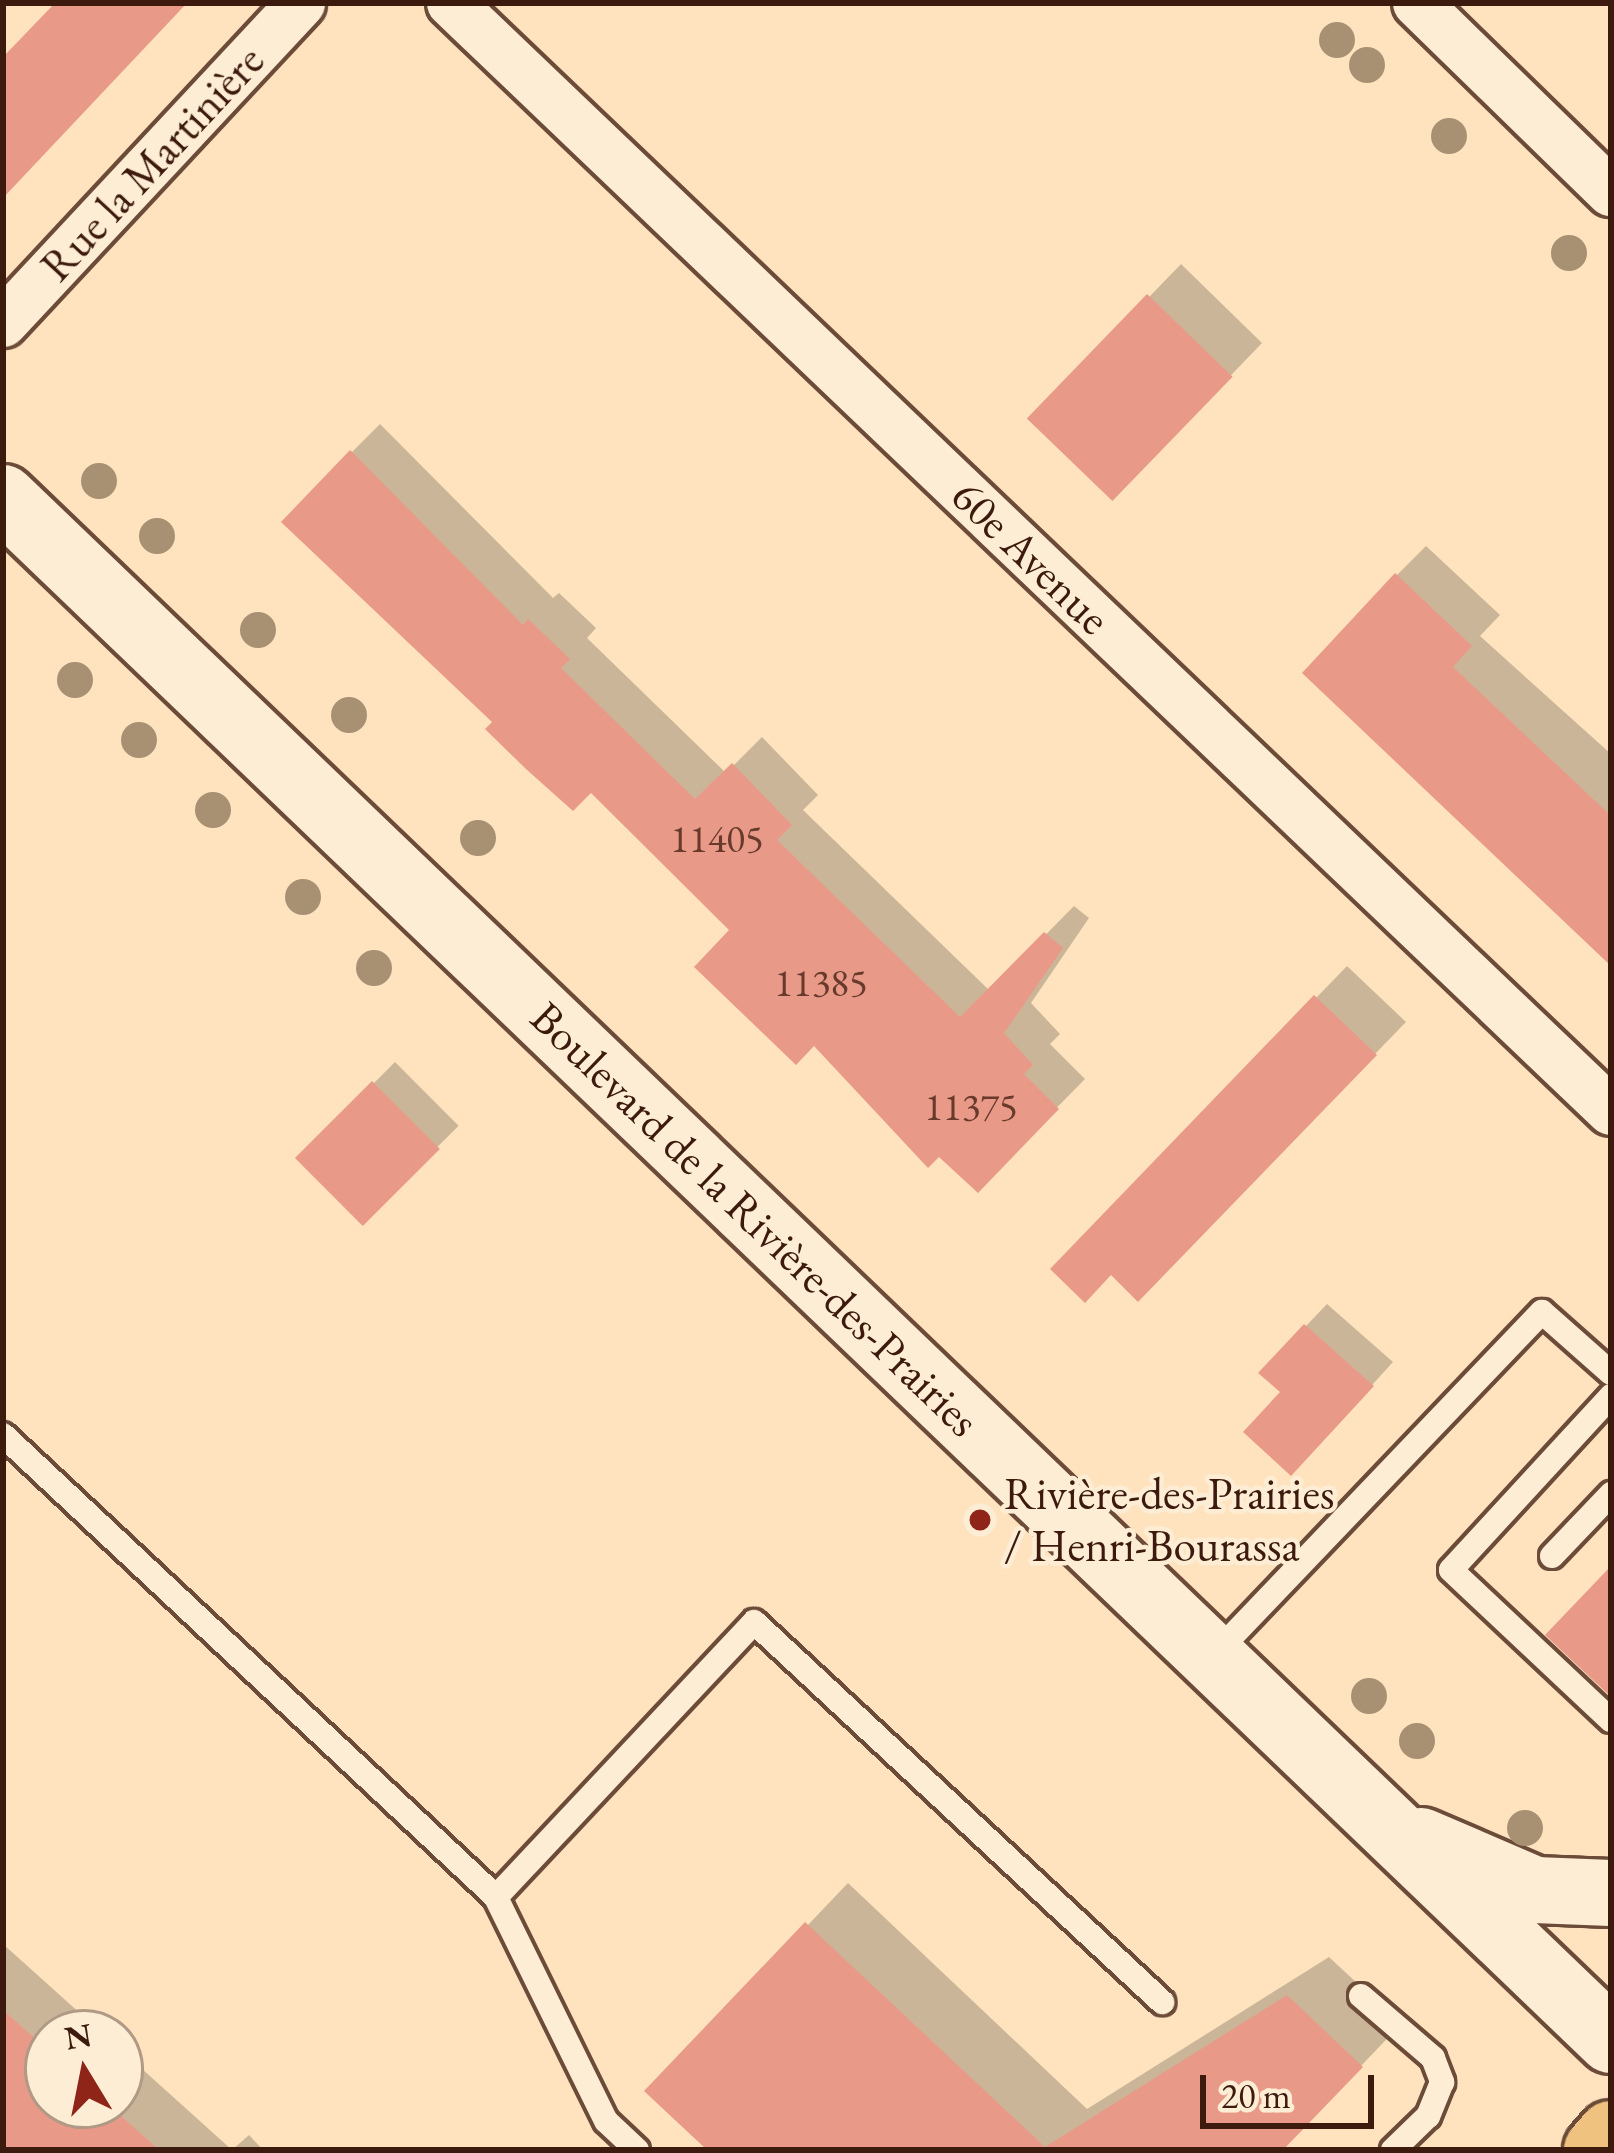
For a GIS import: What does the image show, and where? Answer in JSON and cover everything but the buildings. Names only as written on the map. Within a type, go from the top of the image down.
[{"type":"main road","points":[[1597,2150],[1611,2134]]},
{"type":"street","name":"Rue la Martinière","points":[[3,323],[301,3]]},
{"type":"street","name":"60e Avenue","points":[[451,3],[1611,1111]]},
{"type":"street","points":[[1417,3],[1611,192]]},
{"type":"street","name":"Boulevard de la Rivière-des-Prairies","points":[[3,498],[1611,2039]]},
{"type":"street","points":[[1384,1824],[1535,1890],[1611,1893]]},
{"type":"lane","points":[[1211,1658],[1542,1312],[1611,1373]]},
{"type":"lane","points":[[1611,1396],[1451,1570],[1611,1720]]},
{"type":"lane","points":[[3,1435],[496,1897],[606,2121],[637,2150]]},
{"type":"lane","points":[[1552,1556],[1611,1494]]},
{"type":"lane","points":[[496,1897],[754,1622],[1162,2002]]},
{"type":"lane","points":[[1361,1996],[1432,2058],[1442,2082],[1428,2116],[1393,2150]]},
{"type":"place","name":"Rivière-des-Prairies / Henri-Bourassa","points":[[980,1520]]}]
